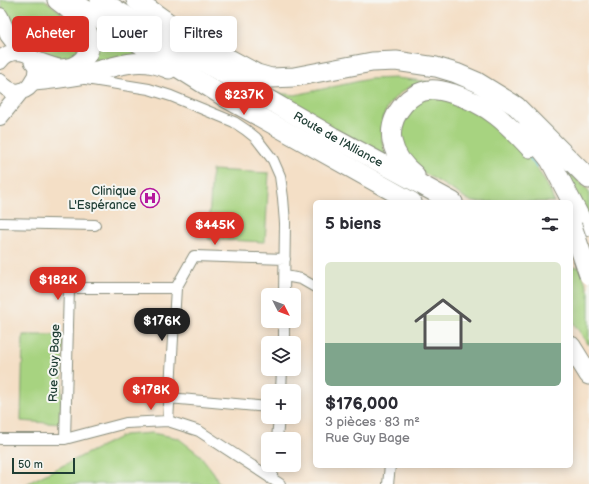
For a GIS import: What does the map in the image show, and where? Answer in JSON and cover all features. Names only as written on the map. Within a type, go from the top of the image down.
[{"type":"highway","points":[[27,56],[54,67],[66,68],[72,67],[82,60],[89,47],[90,40],[84,24],[76,15],[57,0]]},
{"type":"highway","name":"Route de l'Alliance","points":[[70,0],[228,99],[400,198]]},
{"type":"highway","name":"Route de l'Alliance","points":[[100,0],[333,137],[449,200]]},
{"type":"highway","points":[[136,0],[188,36],[257,74],[271,78],[294,77],[372,62],[396,61],[430,66],[456,73],[484,85],[516,106],[589,179]]},
{"type":"highway","points":[[202,61],[258,84],[286,90],[308,88],[358,75],[398,73],[440,79],[466,87],[498,105],[527,131],[550,160],[567,200]]},
{"type":"highway","points":[[27,86],[131,62],[142,62],[164,67],[228,99]]},
{"type":"highway","points":[[430,190],[400,160],[391,138],[391,127],[394,119],[407,100],[415,95],[430,90],[445,91],[470,99],[488,109],[506,122],[540,160],[561,200]]},
{"type":"highway","points":[[536,126],[566,176],[572,200]]},
{"type":"highway","points":[[573,205],[589,275]]},
{"type":"highway","points":[[573,215],[579,229]]},
{"type":"highway","points":[[573,246],[589,248]]},
{"type":"highway","points":[[573,262],[589,264]]},
{"type":"highway","points":[[573,333],[589,357]]},
{"type":"highway","points":[[573,349],[589,375]]},
{"type":"main road","points":[[0,16],[8,35],[27,56],[37,71],[27,86],[0,117]]},
{"type":"main road","points":[[0,57],[14,52],[27,56]]},
{"type":"main road","points":[[0,82],[9,90],[15,91],[27,86]]},
{"type":"street","points":[[72,76],[149,89],[171,96],[234,122],[256,138],[273,160],[280,176],[284,198],[284,288]]},
{"type":"street","points":[[0,223],[95,225]]},
{"type":"street","points":[[168,421],[176,288],[194,256],[285,259]]},
{"type":"street","points":[[285,276],[301,280],[313,286]]},
{"type":"street","name":"Rue Guy Bage","points":[[65,439],[69,288],[176,288]]},
{"type":"street","points":[[169,398],[261,406]]},
{"type":"street","points":[[0,439],[65,439],[126,424],[168,421],[199,431],[275,481]]},
{"type":"street","points":[[388,484],[390,468]]},
{"type":"green space","points":[[0,0],[45,0],[65,16],[12,16],[12,31],[6,24]]},
{"type":"green space","points":[[89,19],[97,24],[97,52],[141,52],[150,58],[83,67],[82,52],[89,52]]},
{"type":"green space","points":[[35,52],[80,52],[64,65]]},
{"type":"green space","points":[[396,78],[432,82],[410,87],[400,93],[387,108],[382,127],[382,137],[383,147],[387,157],[266,92],[295,95],[369,79]]},
{"type":"green space","points":[[421,96],[458,100],[509,133],[536,166],[550,190],[553,200],[469,200],[406,162],[398,151],[399,115]]},
{"type":"green space","points":[[563,164],[589,191],[589,232]]},
{"type":"green space","points":[[212,170],[269,173],[265,242],[208,239]]},
{"type":"green space","points":[[573,267],[580,267],[589,293],[589,345],[573,323]]},
{"type":"green space","points":[[23,335],[63,335],[61,424],[21,421]]},
{"type":"green space","points":[[152,433],[178,438],[200,455],[214,473],[219,484],[26,484],[124,435]]},
{"type":"waterway","points":[[528,155],[537,167]]},
{"type":"place","name":"Clinique L'Espérance","points":[[150,198]]}]
